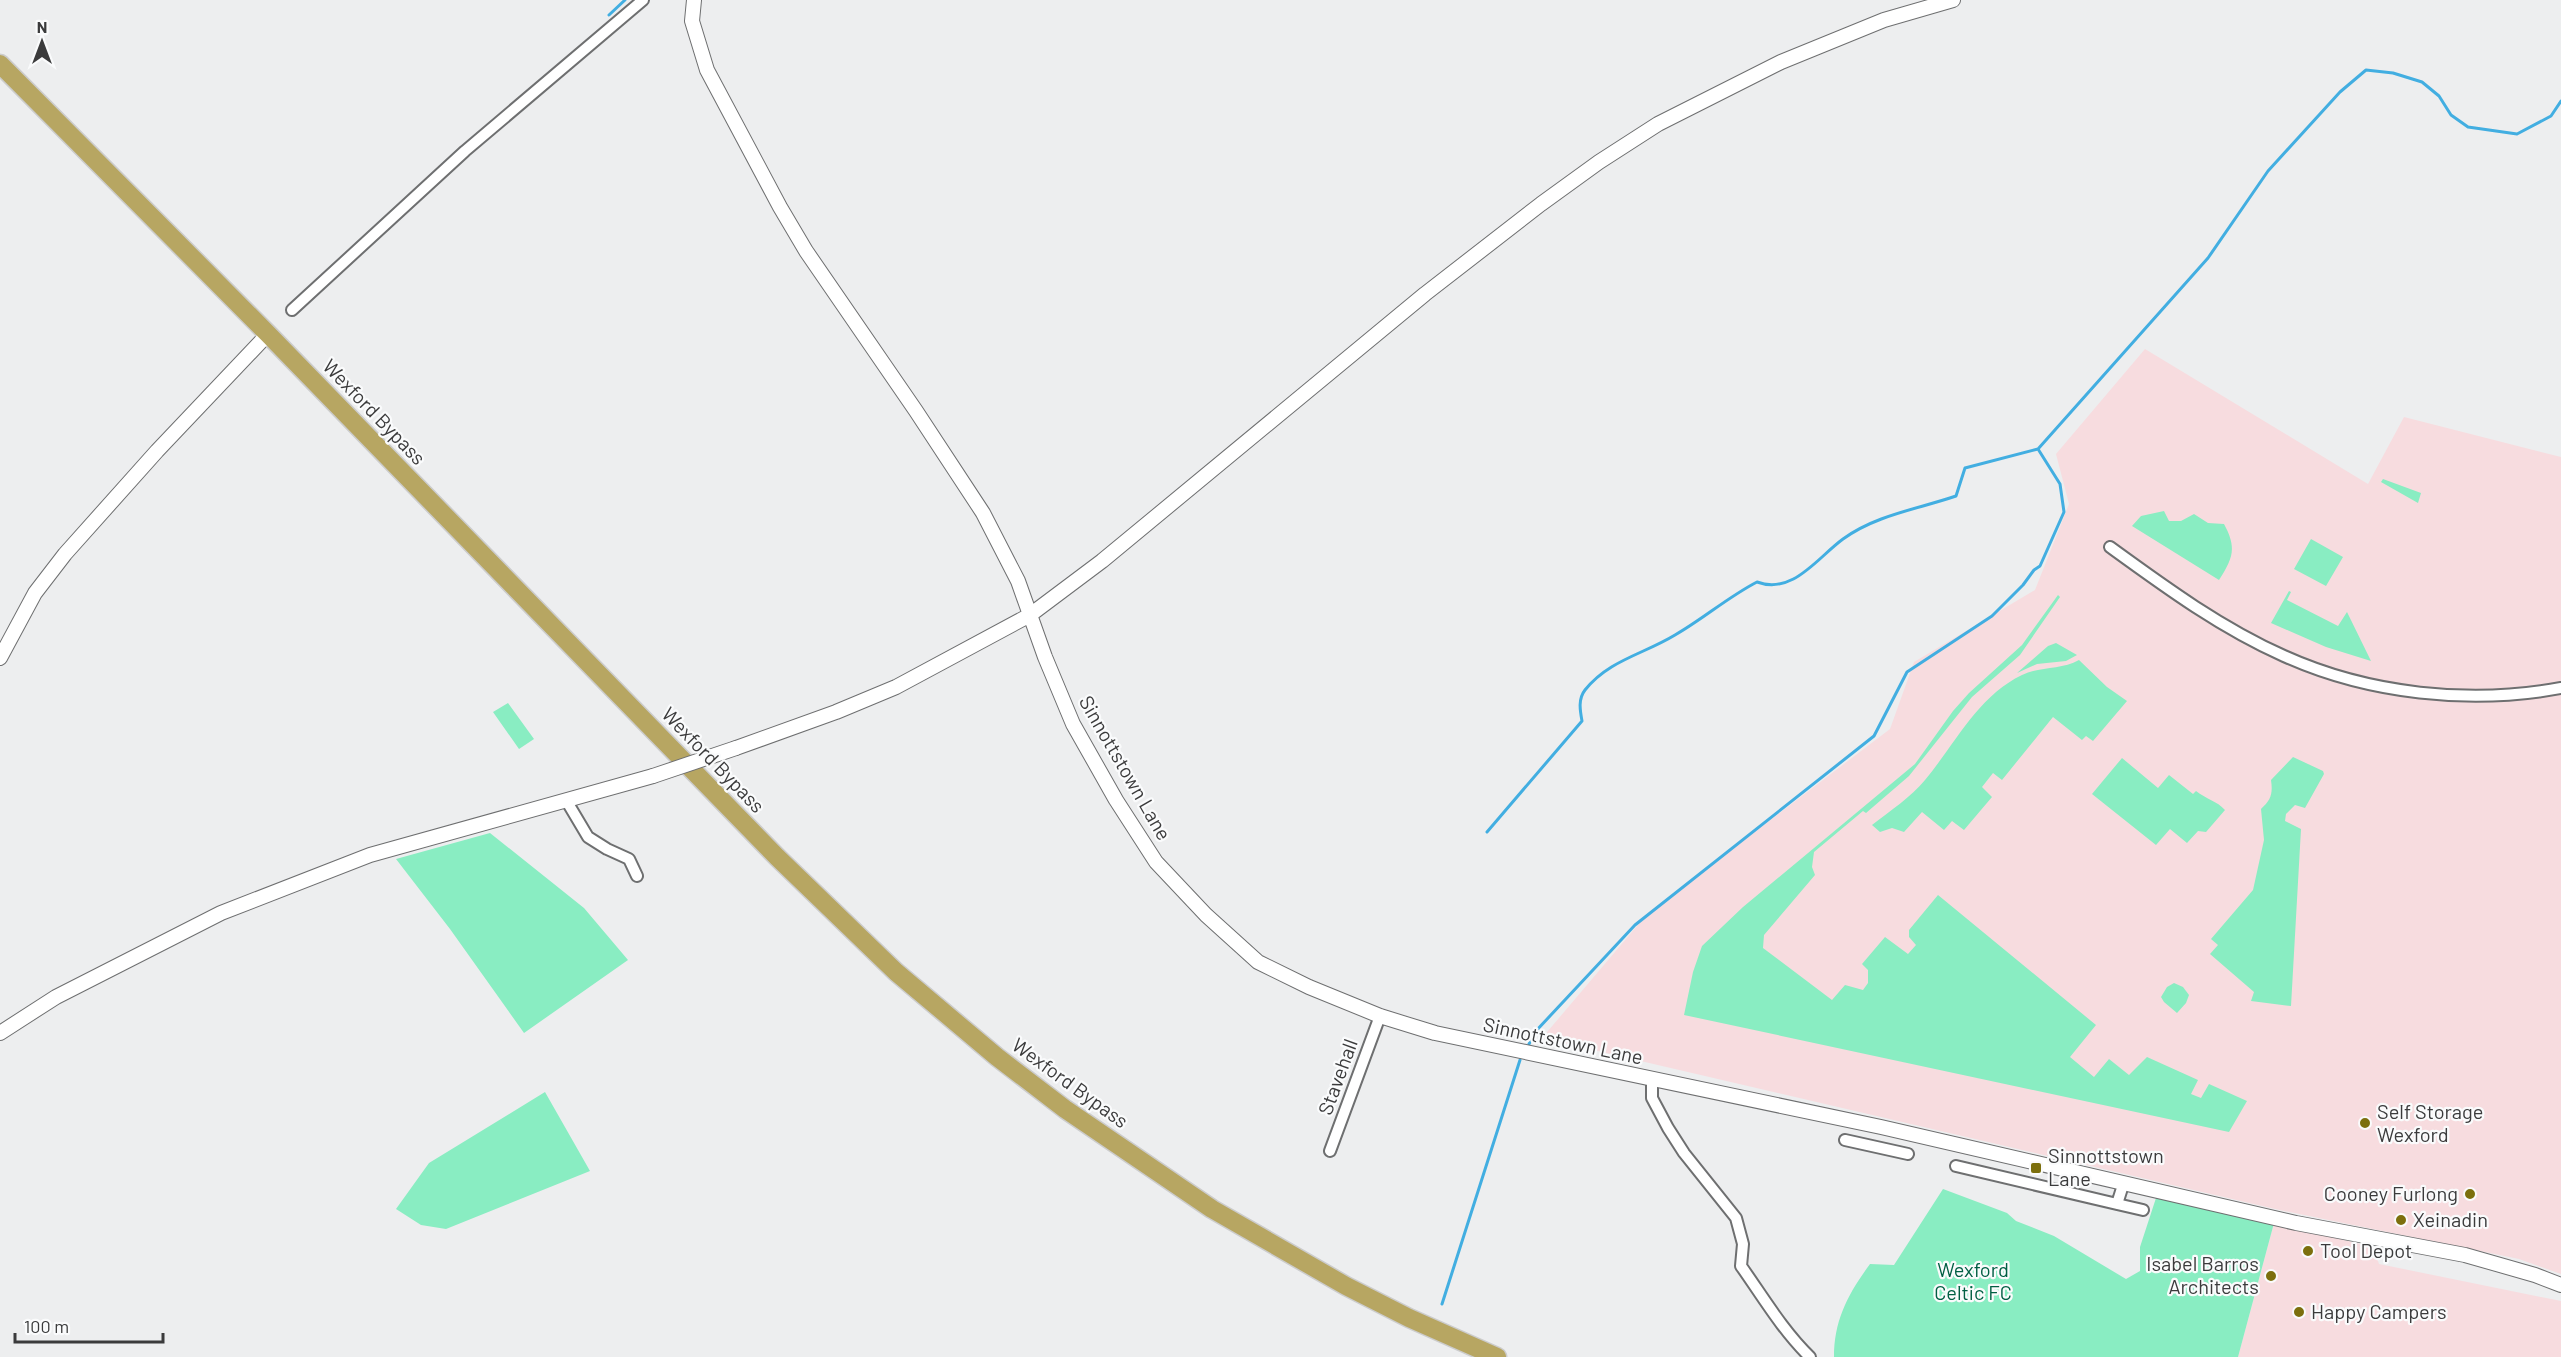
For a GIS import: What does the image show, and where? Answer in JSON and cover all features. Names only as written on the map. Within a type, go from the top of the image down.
[{"type":"highway","name":"Wexford Bypass","points":[[0,64],[268,334],[777,857],[896,972],[998,1058],[1065,1109],[1212,1209],[1346,1286],[1409,1318],[1497,1357]]},
{"type":"street","points":[[292,310],[465,151],[643,0]]},
{"type":"street","name":"Sinnottstown Lane","points":[[694,0],[692,21],[706,70],[806,251],[890,371],[983,513],[1018,581],[1073,724],[1116,800],[1156,862],[1230,940],[1258,962],[1309,987],[1380,1016],[1435,1033],[1881,1127],[2123,1185],[2303,1224],[2465,1255],[2561,1285]]},
{"type":"street","points":[[0,1033],[56,997],[221,913],[370,855],[653,776],[836,712],[896,687],[1030,615],[1111,554],[1425,294],[1599,162],[1658,124],[1781,62],[1884,21],[1953,0]]},
{"type":"street","points":[[0,658],[35,593],[65,554],[157,451],[268,334]]},
{"type":"street","points":[[2110,547],[2193,605],[2238,633],[2284,657],[2347,679],[2392,688],[2477,696],[2539,692],[2561,688]]},
{"type":"street","points":[[566,800],[588,837],[629,859],[637,876]]},
{"type":"street","name":"Stavehall","points":[[1330,1151],[1380,1016]]},
{"type":"street","points":[[1652,1080],[1652,1098],[1668,1128],[1684,1153],[1736,1218],[1743,1244],[1741,1266],[1784,1324],[1790,1338],[1810,1357]]},
{"type":"street","points":[[1875,1146],[1881,1127]]},
{"type":"street","points":[[1845,1140],[1908,1154]]},
{"type":"street","points":[[1956,1166],[2143,1210]]},
{"type":"street","points":[[2117,1204],[2123,1185]]},
{"type":"shaded area","points":[[2145,349],[2368,484],[2404,417],[2561,457],[2561,1274],[2519,1259],[2275,1209],[1542,1038],[1648,913],[1890,729],[1914,662],[2035,590],[2069,504],[2056,454]]},
{"type":"shaded area","points":[[2274,1223],[2373,1247],[2379,1264],[2561,1301],[2561,1357],[2238,1357]]},
{"type":"green space","points":[[2383,479],[2421,493],[2418,503],[2381,482]]},
{"type":"green space","points":[[2164,511],[2169,521],[2181,521],[2194,514],[2208,523],[2224,524],[2231,540],[2232,553],[2219,580],[2132,526],[2141,516]]},
{"type":"green space","points":[[2311,539],[2343,557],[2326,586],[2294,569]]},
{"type":"green space","points":[[2289,591],[2291,592],[2287,600],[2338,626],[2347,612],[2371,661],[2326,647],[2271,623]]},
{"type":"green space","points":[[2058,595],[2060,597],[2020,655],[1972,697],[1909,776],[1866,813],[1863,811],[1814,852],[1812,867],[1815,875],[1764,935],[1763,948],[1832,1000],[1845,985],[1863,990],[1868,983],[1868,970],[1862,964],[1885,937],[1908,954],[1916,945],[1909,937],[1909,930],[1938,895],[2096,1025],[2070,1057],[2094,1077],[2109,1059],[2129,1075],[2147,1057],[2198,1080],[2191,1094],[2201,1098],[2209,1084],[2247,1101],[2229,1132],[1684,1015],[1693,972],[1702,946],[1743,907],[1915,764],[1953,711],[1969,693],[2022,645]]},
{"type":"green space","points":[[2056,643],[2077,655],[2066,661],[2037,664],[2017,673],[2048,646]]},
{"type":"green space","points":[[2079,660],[2107,687],[2127,701],[2093,741],[2086,736],[2082,740],[2053,717],[2002,780],[1993,773],[1982,787],[1992,797],[1964,830],[1952,821],[1944,830],[1922,812],[1904,832],[1892,828],[1880,832],[1872,825],[1919,786],[1968,722],[2006,684],[2029,672]]},
{"type":"green space","points":[[508,703],[534,739],[519,749],[493,712]]},
{"type":"green space","points":[[2293,757],[2323,771],[2324,774],[2305,808],[2295,805],[2286,814],[2285,821],[2301,829],[2291,1006],[2251,1001],[2254,992],[2210,954],[2218,945],[2211,939],[2253,890],[2264,840],[2261,809],[2270,796],[2271,780]]},
{"type":"green space","points":[[2122,758],[2158,788],[2169,775],[2193,794],[2196,791],[2225,810],[2206,832],[2198,831],[2187,843],[2170,829],[2156,845],[2092,794]]},
{"type":"green space","points":[[490,833],[584,908],[628,960],[524,1033],[450,929],[396,859]]},
{"type":"green space","points":[[2174,983],[2183,987],[2189,995],[2186,1003],[2177,1013],[2161,997],[2167,987]]},
{"type":"green space","points":[[545,1092],[590,1171],[446,1229],[421,1225],[396,1209],[429,1163]]},
{"type":"green space","name":"Wexford Celtic FC","points":[[1943,1189],[2007,1213],[2016,1221],[2054,1236],[2126,1279],[2140,1271],[2140,1247],[2156,1198],[2274,1223],[2238,1357],[1834,1357],[1840,1319],[1862,1275],[1870,1264],[1894,1265]]},
{"type":"waterway","points":[[609,15],[625,0]]},
{"type":"waterway","points":[[1529,1044],[1535,1032],[1635,925],[1874,736],[1907,672],[1992,616],[2040,566],[2064,512],[2060,484],[2038,449],[2208,258],[2268,171],[2340,92],[2366,70],[2393,73],[2422,82],[2439,96],[2451,115],[2468,127],[2517,134],[2551,116],[2561,101]]},
{"type":"waterway","points":[[1487,832],[1582,721],[1581,697],[1594,680],[1605,671],[1675,635],[1757,582],[1770,585],[1793,579],[1843,539],[1869,524],[1956,496],[1965,468],[2038,449]]},
{"type":"waterway","points":[[1442,1304],[1520,1060]]},
{"type":"place","name":"Self Storage Wexford","points":[[2365,1123]]},
{"type":"place","name":"Sinnottstown Lane","points":[[2036,1168]]},
{"type":"place","name":"Cooney Furlong","points":[[2470,1194]]},
{"type":"place","name":"Xeinadin","points":[[2401,1220]]},
{"type":"place","name":"Tool Depot","points":[[2308,1251]]},
{"type":"place","name":"Isabel Barros Architects","points":[[2271,1276]]},
{"type":"place","name":"Happy Campers","points":[[2299,1312]]}]
